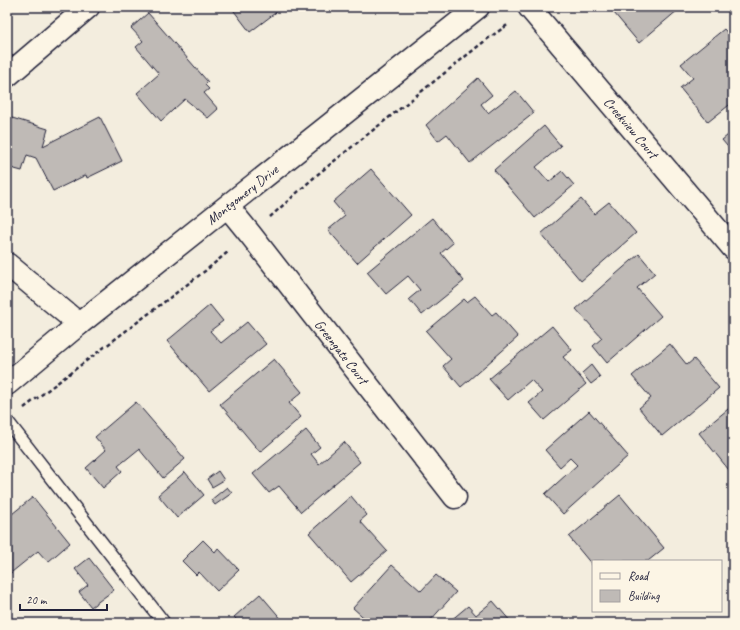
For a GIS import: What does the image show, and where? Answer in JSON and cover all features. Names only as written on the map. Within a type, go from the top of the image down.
[{"type":"street","points":[[7,76],[88,7]]},
{"type":"street","name":"Montgomery Drive","points":[[7,384],[79,324],[478,7]]},
{"type":"street","name":"Creekview Court","points":[[530,8],[733,248]]},
{"type":"street","name":"Greengate Court","points":[[228,207],[456,497]]},
{"type":"street","points":[[7,264],[79,324]]},
{"type":"lane","points":[[7,421],[164,623]]},
{"type":"path","points":[[7,421],[205,271],[283,206],[318,174],[479,45],[530,8]]},
{"type":"building","points":[[231,7],[283,7],[250,32]]},
{"type":"building","points":[[609,7],[675,7],[678,10],[639,43]]},
{"type":"building","points":[[148,13],[208,82],[205,85],[209,89],[204,93],[218,109],[208,118],[185,99],[161,121],[137,93],[159,74],[136,47],[143,41],[131,28]]},
{"type":"building","points":[[724,29],[733,39],[733,102],[708,122],[680,88],[693,78],[681,64]]},
{"type":"building","points":[[478,78],[492,95],[481,104],[488,113],[516,91],[534,113],[470,163],[447,134],[438,141],[426,125]]},
{"type":"building","points":[[9,117],[48,129],[43,146],[100,117],[122,161],[87,178],[86,175],[53,191],[36,158],[27,155],[22,171],[7,167],[7,122]]},
{"type":"building","points":[[544,126],[561,146],[536,167],[549,182],[562,171],[574,185],[535,218],[494,170]]},
{"type":"building","points":[[733,131],[733,153],[722,140]]},
{"type":"building","points":[[371,169],[411,215],[357,263],[328,230],[345,216],[333,202]]},
{"type":"building","points":[[581,199],[594,214],[609,202],[636,233],[581,281],[541,234]]},
{"type":"building","points":[[432,218],[453,243],[441,253],[464,281],[422,315],[409,299],[420,290],[408,276],[386,294],[367,272]]},
{"type":"building","points":[[639,254],[655,273],[637,288],[661,316],[607,363],[593,346],[602,338],[576,309]]},
{"type":"building","points":[[475,296],[492,315],[496,312],[518,337],[461,387],[443,366],[451,359],[426,331],[464,299],[467,302]]},
{"type":"building","points":[[210,305],[223,321],[210,331],[221,343],[247,322],[266,344],[209,391],[167,341]]},
{"type":"building","points":[[552,326],[572,350],[563,357],[586,384],[544,420],[529,403],[542,392],[531,380],[508,400],[489,379]]},
{"type":"building","points":[[670,344],[687,365],[694,359],[719,388],[662,436],[639,408],[651,398],[632,376]]},
{"type":"building","points":[[274,359],[302,392],[289,403],[301,417],[260,452],[220,404]]},
{"type":"building","points":[[591,365],[600,377],[591,384],[582,373]]},
{"type":"building","points":[[136,402],[185,459],[163,478],[139,449],[118,466],[122,471],[103,488],[86,468],[106,450],[95,437]]},
{"type":"building","points":[[733,405],[733,475],[699,433]]},
{"type":"building","points":[[589,411],[628,456],[563,514],[545,494],[577,465],[570,458],[560,467],[545,450]]},
{"type":"building","points":[[306,430],[320,447],[311,454],[319,464],[344,442],[360,462],[301,512],[279,486],[269,493],[253,474]]},
{"type":"building","points":[[218,471],[224,480],[212,487],[207,479]]},
{"type":"building","points":[[185,472],[204,495],[177,518],[158,495]]},
{"type":"building","points":[[227,487],[232,493],[215,505],[211,500]]},
{"type":"building","points":[[620,495],[664,548],[649,560],[592,560],[592,565],[569,537]]},
{"type":"building","points":[[351,496],[367,515],[360,521],[387,551],[351,582],[309,533]]},
{"type":"building","points":[[33,497],[70,543],[49,561],[46,560],[38,551],[7,576],[7,518]]},
{"type":"building","points":[[203,540],[215,552],[218,548],[239,570],[217,591],[199,572],[196,575],[182,561]]},
{"type":"building","points":[[89,558],[114,590],[91,607],[79,592],[88,585],[75,569]]},
{"type":"building","points":[[392,565],[421,591],[436,575],[456,592],[428,623],[370,623],[353,608]]},
{"type":"building","points":[[260,594],[283,621],[280,623],[240,623],[234,617]]},
{"type":"building","points":[[493,601],[512,623],[451,623],[450,621],[468,606],[476,615]]}]
